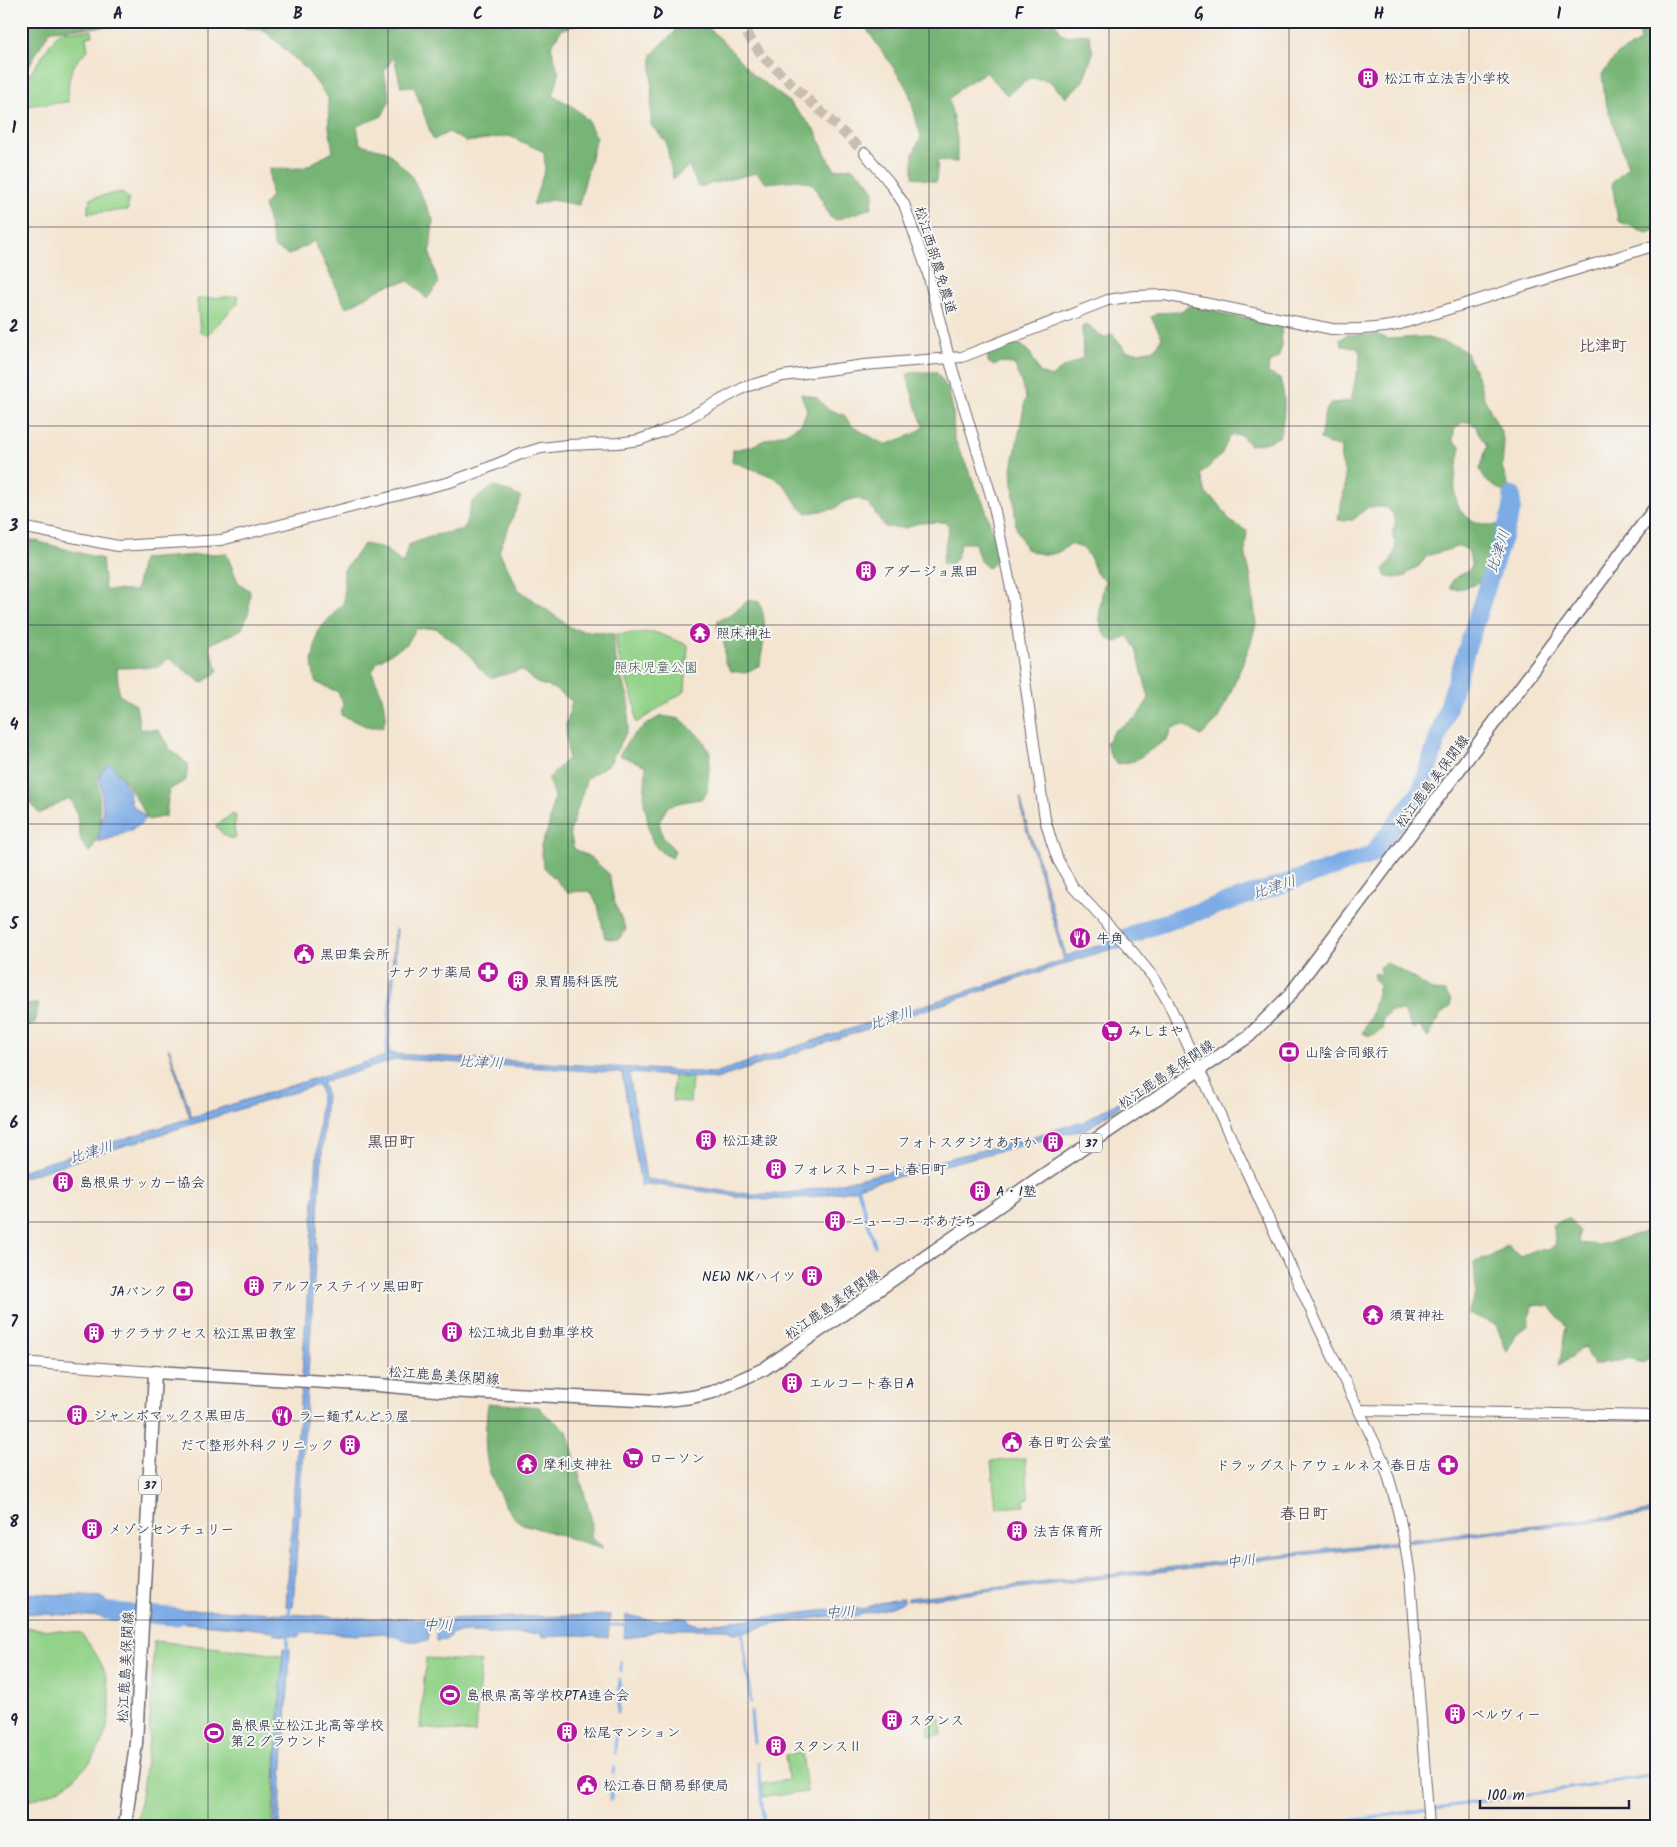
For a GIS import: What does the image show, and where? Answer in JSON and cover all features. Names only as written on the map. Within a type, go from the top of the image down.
[{"type":"main road","name":"松江鹿島美保関線","points":[[125,1826],[136,1743],[156,1372],[304,1380],[447,1392],[658,1402],[713,1392],[764,1369],[1249,1036],[1290,996],[1656,507]]},
{"type":"street","name":"松江西部農免農道","points":[[865,153],[904,204],[928,270],[949,358],[993,502],[1013,598],[1045,819],[1058,860],[1073,887],[1118,934],[1153,977],[1167,1000],[1383,1460],[1398,1506],[1407,1553],[1429,1826]]},
{"type":"street","points":[[21,527],[118,546],[221,540],[450,482],[541,448],[639,440],[664,431],[745,387],[783,376],[864,365],[962,357],[1108,300],[1134,296],[1165,295],[1332,329],[1382,328],[1414,320],[1656,245]]},
{"type":"street","points":[[21,1362],[156,1372]]},
{"type":"street","points":[[1359,1410],[1656,1416]]},
{"type":"green space","points":[[30,21],[575,21],[575,25],[561,30],[551,47],[559,74],[553,96],[571,105],[587,119],[596,138],[579,205],[551,200],[533,205],[545,169],[544,152],[509,136],[466,142],[449,132],[433,140],[414,86],[401,87],[394,57],[384,71],[390,100],[382,116],[357,126],[360,144],[387,151],[411,175],[433,219],[430,253],[438,284],[427,299],[409,281],[386,286],[346,308],[314,241],[289,255],[275,248],[264,205],[271,196],[269,169],[303,168],[333,152],[329,127],[328,98],[307,70],[264,30],[186,22],[50,30],[21,79],[21,52]]},
{"type":"green space","points":[[678,21],[705,21],[705,25],[722,40],[752,74],[787,100],[815,130],[835,170],[851,167],[867,180],[874,192],[871,208],[836,220],[830,217],[813,184],[799,180],[766,183],[756,173],[698,187],[689,166],[673,179],[666,142],[651,125],[652,54],[674,33]]},
{"type":"green space","points":[[866,21],[1054,21],[1063,36],[1089,34],[1093,53],[1083,81],[1066,98],[1048,80],[1030,78],[1007,95],[986,72],[963,86],[949,99],[957,139],[957,162],[938,160],[936,182],[913,177],[913,154],[921,137],[908,89],[868,31]]},
{"type":"green space","points":[[1638,21],[1656,21],[1656,230],[1647,233],[1618,221],[1612,183],[1628,167],[1605,100],[1602,74],[1618,54],[1640,42]]},
{"type":"green space","points":[[92,30],[93,36],[86,37],[88,50],[73,67],[69,79],[68,102],[21,106],[21,87],[59,32]]},
{"type":"green space","points":[[121,192],[128,198],[128,210],[88,213],[88,205],[91,198]]},
{"type":"green space","points":[[238,296],[238,303],[207,335],[200,332],[197,299]]},
{"type":"green space","points":[[1192,305],[1228,316],[1281,325],[1282,346],[1278,358],[1269,363],[1268,373],[1280,379],[1283,393],[1284,415],[1279,437],[1264,443],[1250,445],[1241,435],[1230,436],[1221,455],[1201,474],[1206,494],[1219,504],[1230,521],[1247,531],[1245,551],[1251,579],[1256,624],[1250,645],[1227,701],[1216,722],[1201,736],[1184,725],[1172,728],[1167,739],[1134,761],[1118,764],[1111,757],[1106,743],[1114,731],[1137,717],[1149,698],[1136,649],[1128,636],[1117,642],[1104,633],[1101,625],[1100,607],[1105,580],[1096,573],[1091,559],[1083,548],[1070,544],[1054,554],[1038,553],[1026,549],[1016,527],[1012,469],[1026,397],[1015,365],[1001,362],[994,366],[988,362],[988,353],[997,347],[1020,344],[1030,353],[1040,373],[1051,377],[1061,369],[1083,358],[1082,327],[1087,325],[1104,338],[1113,334],[1126,351],[1139,352],[1155,349],[1162,337],[1151,317],[1158,313],[1179,312]]},
{"type":"green space","points":[[1346,335],[1378,335],[1388,339],[1424,337],[1457,346],[1466,353],[1479,380],[1484,398],[1501,432],[1504,443],[1502,467],[1509,489],[1503,492],[1486,481],[1480,469],[1487,446],[1476,426],[1469,422],[1463,422],[1454,430],[1453,441],[1461,447],[1455,478],[1456,498],[1459,507],[1465,515],[1474,521],[1490,525],[1501,524],[1482,580],[1475,584],[1462,588],[1450,588],[1454,579],[1472,566],[1468,550],[1460,546],[1427,556],[1419,566],[1409,571],[1406,576],[1386,577],[1383,570],[1395,553],[1396,544],[1392,533],[1395,518],[1386,507],[1368,507],[1353,520],[1338,520],[1345,482],[1341,459],[1342,446],[1329,445],[1320,439],[1325,412],[1331,403],[1351,401],[1359,368],[1360,353],[1357,347],[1342,346],[1340,340]]},
{"type":"green space","points":[[913,372],[936,372],[949,390],[953,411],[954,438],[984,505],[993,533],[996,561],[988,568],[980,561],[975,543],[961,543],[956,559],[949,566],[942,563],[949,526],[945,522],[918,523],[906,528],[885,527],[869,504],[857,498],[843,502],[834,509],[807,513],[800,508],[788,489],[779,481],[767,474],[732,461],[733,450],[752,446],[786,433],[802,423],[807,410],[801,394],[816,397],[828,409],[844,415],[852,426],[885,445],[914,434],[924,427],[907,375]]},
{"type":"green space","points":[[494,486],[521,497],[499,551],[518,589],[573,629],[614,634],[614,653],[629,699],[628,729],[610,763],[587,778],[570,832],[574,849],[590,857],[609,874],[614,901],[626,930],[618,940],[605,938],[598,906],[590,891],[567,892],[543,866],[541,845],[548,829],[554,797],[548,779],[568,758],[566,726],[572,701],[553,688],[537,683],[521,670],[491,678],[481,670],[468,653],[436,628],[416,629],[407,644],[377,662],[372,672],[381,693],[386,714],[383,727],[368,727],[341,715],[343,703],[338,692],[315,682],[312,662],[318,631],[344,602],[344,570],[364,544],[384,548],[403,564],[408,545],[435,535],[464,529],[472,502]]},
{"type":"green space","points":[[21,537],[102,559],[105,590],[136,591],[142,559],[226,553],[238,582],[250,591],[249,611],[242,629],[209,645],[218,671],[202,683],[169,658],[158,667],[117,668],[119,695],[136,705],[140,729],[158,730],[170,749],[188,764],[186,780],[169,790],[166,816],[148,820],[127,782],[110,774],[98,778],[101,831],[90,853],[81,842],[76,811],[69,798],[39,814],[24,793],[21,793]]},
{"type":"green space","points":[[749,600],[759,602],[764,618],[765,626],[760,665],[745,673],[731,671],[725,662],[723,639],[717,628],[718,620],[729,616]]},
{"type":"green space","name":"照床児童公園","points":[[654,632],[688,645],[685,691],[636,723],[635,705],[617,652],[616,634]]},
{"type":"green space","points":[[661,716],[681,719],[703,740],[710,753],[707,793],[701,799],[668,806],[659,822],[663,838],[675,850],[672,858],[655,846],[651,837],[644,804],[646,766],[619,755],[627,742],[637,732]]},
{"type":"green space","points":[[232,814],[236,816],[234,829],[236,838],[224,835],[216,826]]},
{"type":"green space","points":[[1386,963],[1401,970],[1433,991],[1445,992],[1451,1000],[1450,1007],[1440,1015],[1428,1038],[1419,1026],[1413,1029],[1403,1011],[1391,1011],[1383,1018],[1382,1030],[1370,1036],[1362,1033],[1372,1013],[1379,985],[1374,979],[1374,973],[1381,975],[1379,967]]},
{"type":"green space","points":[[21,1004],[39,1004],[35,1023],[21,1031]]},
{"type":"green space","points":[[674,1076],[692,1078],[690,1102],[672,1101]]},
{"type":"green space","points":[[1656,1200],[1656,1351],[1644,1362],[1629,1358],[1594,1365],[1584,1346],[1559,1366],[1566,1327],[1550,1306],[1532,1305],[1528,1326],[1515,1334],[1507,1352],[1496,1325],[1468,1313],[1476,1292],[1474,1262],[1490,1257],[1507,1245],[1520,1257],[1534,1250],[1549,1250],[1556,1243],[1552,1225],[1568,1218],[1579,1231],[1578,1243],[1599,1245],[1655,1229],[1654,1202]]},
{"type":"green space","points":[[488,1403],[539,1407],[567,1431],[592,1521],[591,1538],[602,1548],[523,1524],[510,1512],[495,1485],[487,1463],[485,1441]]},
{"type":"green space","points":[[1025,1459],[1029,1498],[1024,1499],[1025,1506],[996,1508],[991,1461]]},
{"type":"green space","points":[[21,1627],[81,1633],[101,1664],[106,1676],[110,1699],[109,1720],[103,1740],[93,1758],[79,1774],[62,1787],[43,1796],[21,1802]]},
{"type":"green space","name":"島根県立松江北高等学校 第２グラウンド","points":[[154,1641],[283,1655],[272,1826],[137,1826],[149,1739]]},
{"type":"green space","name":"島根県高等学校PTA連合会","points":[[426,1658],[481,1662],[475,1733],[420,1728]]},
{"type":"green space","points":[[939,1712],[942,1735],[929,1737],[927,1717],[930,1713]]},
{"type":"green space","points":[[802,1753],[807,1792],[763,1797],[762,1784],[788,1780],[785,1755]]},
{"type":"water","points":[[110,763],[123,779],[129,792],[131,804],[146,817],[138,826],[118,836],[98,842],[103,812],[100,776],[101,772]]},
{"type":"water","points":[[1020,798],[1066,956],[1110,942],[1136,931],[1144,940],[1091,955],[716,1079],[629,1073],[646,1179],[740,1193],[798,1192],[975,1152],[1079,1122],[1082,1123],[1169,1070],[1171,1072],[1085,1130],[860,1186],[858,1189],[812,1197],[764,1200],[649,1184],[641,1186],[622,1073],[398,1059],[324,1082],[323,1085],[326,1093],[293,1607],[286,1606],[321,1094],[319,1086],[317,1085],[21,1178],[21,1171],[190,1118],[169,1047],[192,1117],[385,1056],[395,929],[397,929],[389,1052],[395,1054],[714,1073],[1064,960],[1024,822]]},
{"type":"water","points":[[1656,1511],[1656,1514],[908,1601],[908,1598]]},
{"type":"water","points":[[21,1593],[102,1597],[109,1605],[132,1607],[131,1618],[21,1613]]},
{"type":"water","points":[[904,1598],[904,1602],[885,1609],[854,1616],[831,1616],[800,1620],[763,1626],[747,1632],[735,1633],[724,1629],[661,1629],[640,1636],[624,1638],[626,1615],[651,1620],[684,1618],[700,1625],[845,1608],[861,1610],[875,1604]]},
{"type":"water","points":[[152,1609],[220,1610],[357,1618],[428,1619],[428,1641],[408,1641],[383,1633],[357,1635],[313,1632],[302,1633],[298,1637],[278,1635],[271,1631],[248,1628],[151,1620]]},
{"type":"water","points":[[610,1615],[608,1638],[581,1635],[543,1637],[540,1633],[498,1634],[479,1632],[453,1633],[446,1640],[436,1641],[436,1619]]},
{"type":"water","points":[[283,1648],[290,1649],[289,1673],[279,1826],[274,1826]]},
{"type":"waterway","name":"比津川","points":[[1117,941],[1148,928],[1369,856],[1373,853],[1419,793],[1424,781],[1512,509],[1512,495]]},
{"type":"waterway","points":[[858,1189],[875,1246]]},
{"type":"waterway","points":[[289,1618],[290,1605]]},
{"type":"waterway","name":"中川","points":[[107,1611],[176,1617]]},
{"type":"waterway","name":"中川","points":[[424,1625],[440,1625]]},
{"type":"waterway","name":"中川","points":[[605,1625],[629,1625]]},
{"type":"waterway","points":[[742,1630],[751,1703]]},
{"type":"waterway","points":[[287,1651],[288,1632]]},
{"type":"waterway","points":[[621,1662],[621,1672]]},
{"type":"waterway","points":[[619,1690],[620,1679]]},
{"type":"waterway","points":[[618,1712],[619,1697]]},
{"type":"waterway","points":[[751,1712],[754,1743]]},
{"type":"waterway","points":[[615,1753],[616,1729]]},
{"type":"waterway","points":[[758,1763],[764,1826]]},
{"type":"waterway","points":[[613,1773],[614,1768]]},
{"type":"waterway","points":[[1317,1826],[1656,1775]]},
{"type":"waterway","points":[[611,1800],[612,1779]]},
{"type":"tunnel","points":[[738,21],[763,57],[865,153]]},
{"type":"place","name":"松江市立法吉小学校","points":[[1368,78]]},
{"type":"place","name":"アダージョ黒田","points":[[866,571]]},
{"type":"place","name":"照床神社","points":[[700,633]]},
{"type":"place","name":"牛角","points":[[1080,938]]},
{"type":"place","name":"黒田集会所","points":[[304,954]]},
{"type":"place","name":"ナナクサ薬局","points":[[488,972]]},
{"type":"place","name":"泉胃腸科医院","points":[[518,981]]},
{"type":"place","name":"みしまや","points":[[1112,1031]]},
{"type":"place","name":"山陰合同銀行","points":[[1289,1052]]},
{"type":"place","name":"松江建設","points":[[706,1140]]},
{"type":"place","name":"フォトスタジオあすか","points":[[1053,1142]]},
{"type":"place","name":"フォレストコート春日町","points":[[776,1169]]},
{"type":"place","name":"島根県サッカー協会","points":[[63,1182]]},
{"type":"place","name":"A・I塾","points":[[980,1191]]},
{"type":"place","name":"ニューコーポあだち","points":[[835,1221]]},
{"type":"place","name":"NEW NKハイツ","points":[[812,1276]]},
{"type":"place","name":"アルファステイツ黒田町","points":[[254,1286]]},
{"type":"place","name":"JAバンク","points":[[183,1291]]},
{"type":"place","name":"須賀神社","points":[[1373,1315]]},
{"type":"place","name":"松江城北自動車学校","points":[[452,1332]]},
{"type":"place","name":"サクラサクセス 松江黒田教室","points":[[94,1333]]},
{"type":"place","name":"エルコート春日A","points":[[792,1383]]},
{"type":"place","name":"ジャンボマックス黒田店","points":[[77,1415]]},
{"type":"place","name":"ラー麺ずんどう屋","points":[[282,1416]]},
{"type":"place","name":"春日町公会堂","points":[[1012,1442]]},
{"type":"place","name":"だて整形外科クリニック","points":[[350,1445]]},
{"type":"place","name":"ローソン","points":[[633,1458]]},
{"type":"place","name":"摩利支神社","points":[[527,1464]]},
{"type":"place","name":"ドラッグストアウェルネス 春日店","points":[[1448,1465]]},
{"type":"place","name":"メゾンセンチュリー","points":[[92,1529]]},
{"type":"place","name":"法吉保育所","points":[[1017,1531]]},
{"type":"place","name":"島根県高等学校PTA連合会","points":[[450,1695]]},
{"type":"place","name":"ベルヴィー","points":[[1455,1714]]},
{"type":"place","name":"スタンス","points":[[892,1720]]},
{"type":"place","name":"松尾マンション","points":[[567,1732]]},
{"type":"place","name":"島根県立松江北高等学校 第２グラウンド","points":[[214,1733]]},
{"type":"place","name":"スタンスⅡ","points":[[776,1746]]},
{"type":"place","name":"松江春日簡易郵便局","points":[[587,1785]]},
{"type":"district","name":"比津町","points":[[1603,345]]},
{"type":"district","name":"黒田町","points":[[391,1141]]},
{"type":"district","name":"春日町","points":[[1304,1513]]}]
